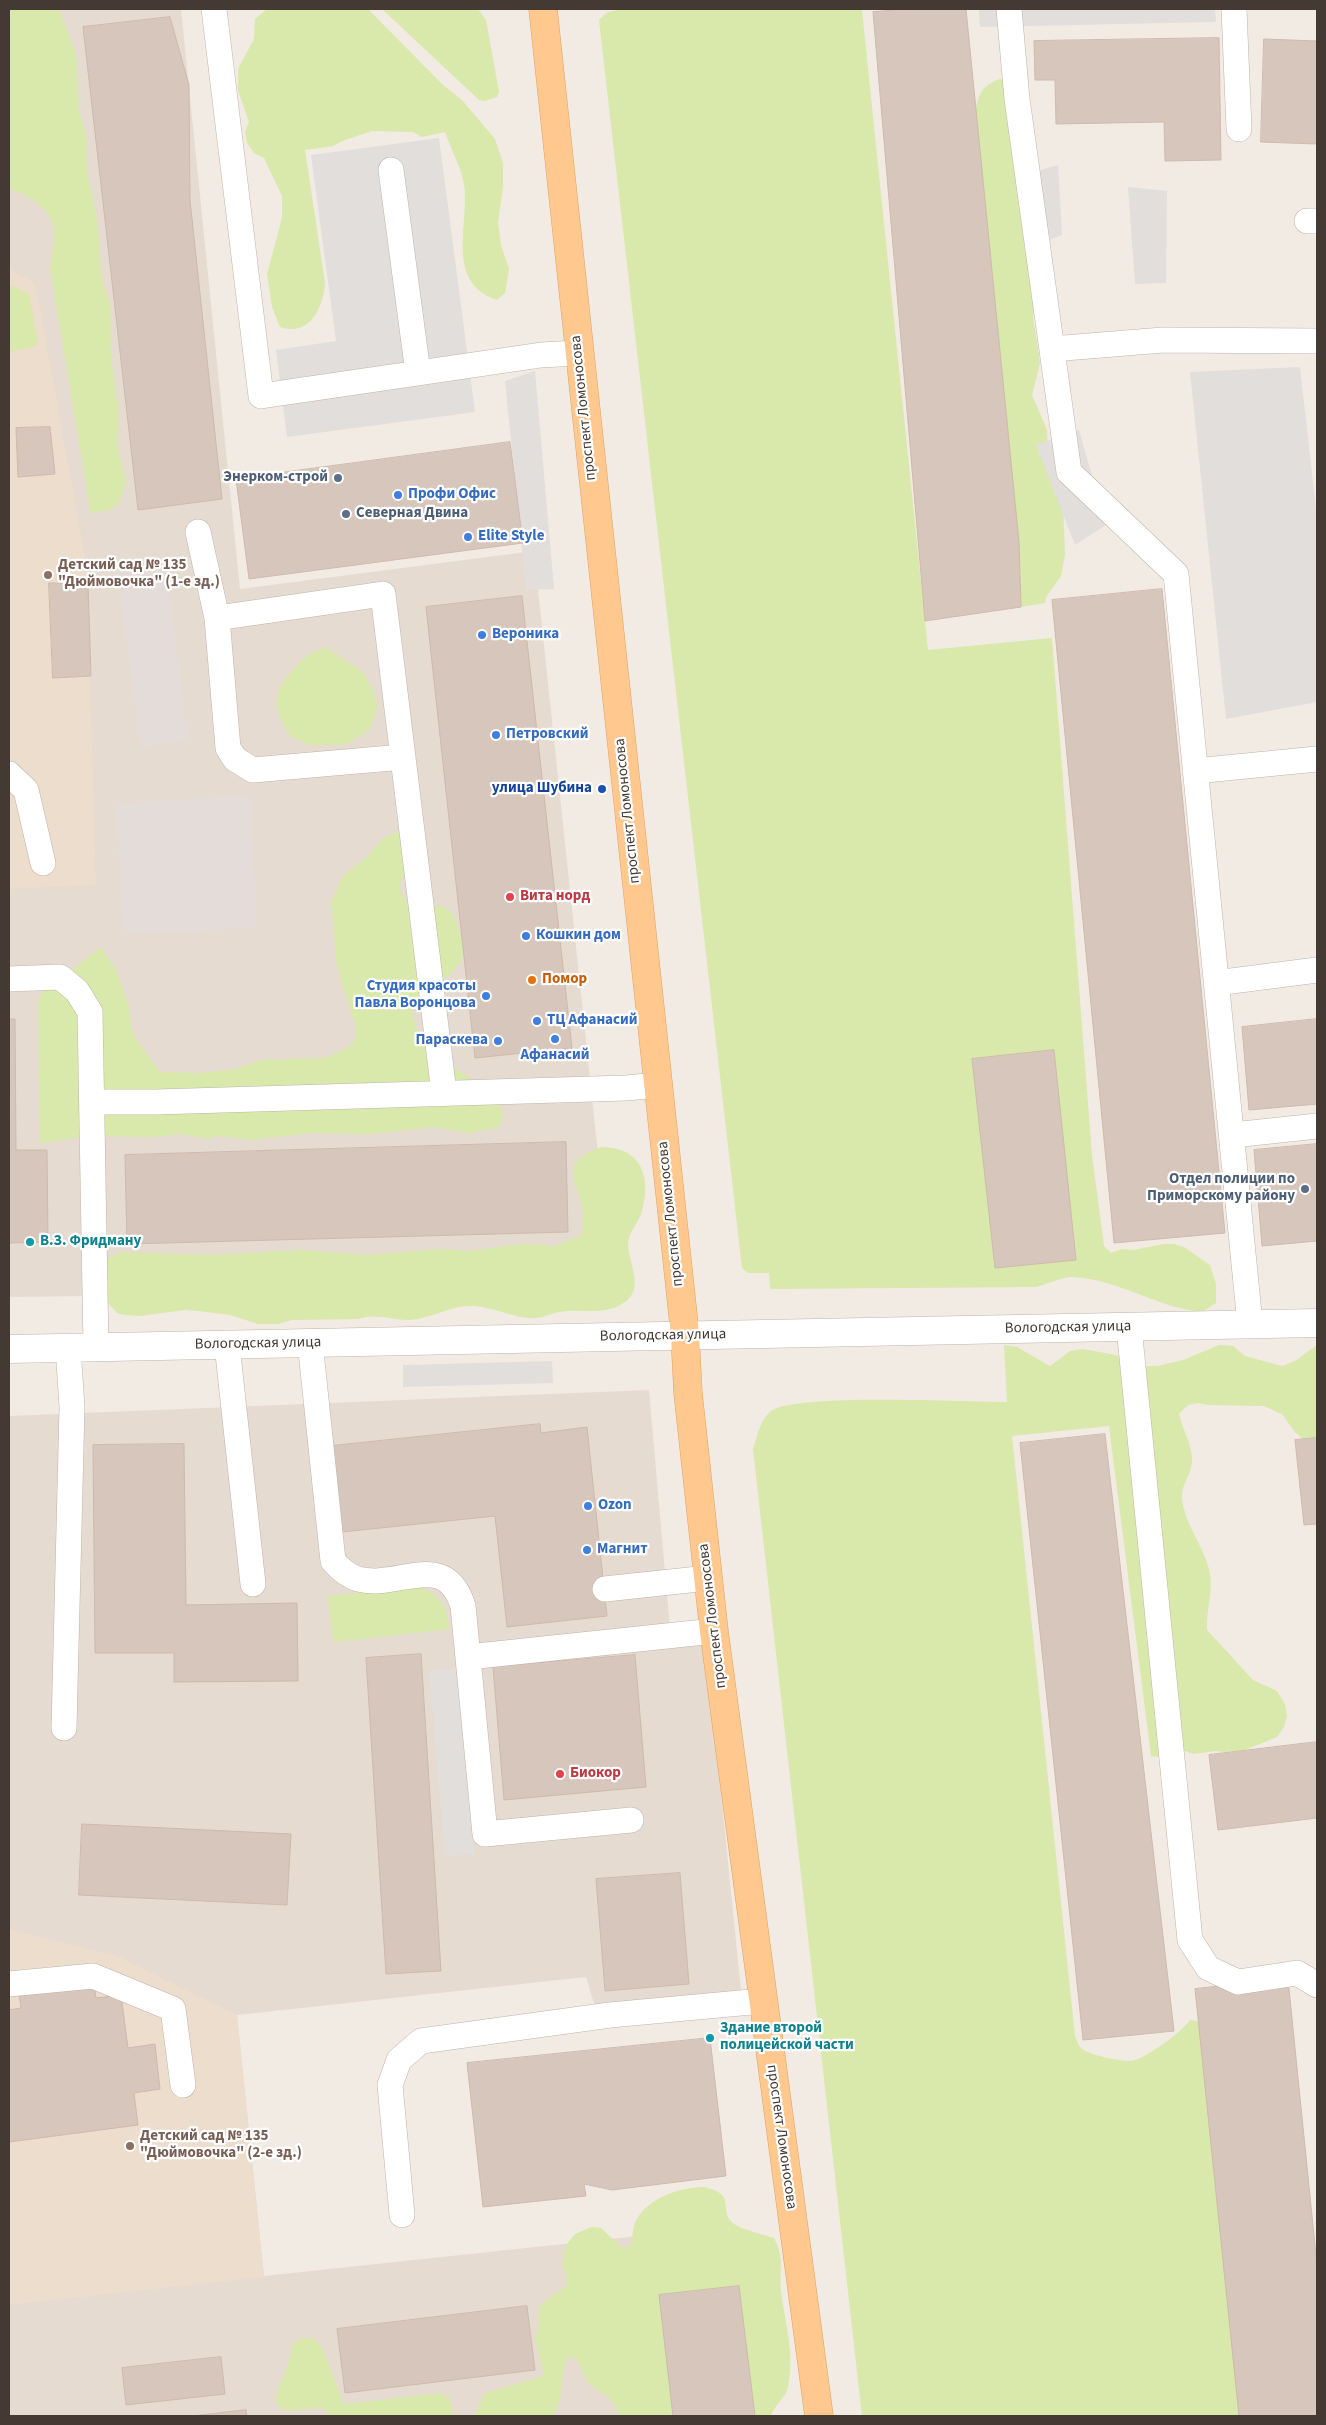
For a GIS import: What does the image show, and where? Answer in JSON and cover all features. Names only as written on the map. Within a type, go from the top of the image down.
[{"type":"main road","name":"проспект Ломоносова","points":[[542,9],[685,1334],[688,1393],[714,1631],[819,2416]]},
{"type":"street","name":"Вологодская улица","points":[[9,1349],[685,1334],[1317,1323]]},
{"type":"lane","points":[[214,9],[261,396],[541,355],[578,353]]},
{"type":"lane","points":[[1009,9],[1017,99],[1070,472],[1176,574],[1216,984],[1233,1135],[1250,1324]]},
{"type":"lane","points":[[1234,9],[1239,130]]},
{"type":"lane","points":[[391,170],[418,373]]},
{"type":"lane","points":[[1052,349],[1163,340],[1317,341]]},
{"type":"lane","points":[[198,532],[217,618],[228,748],[235,759],[253,770],[403,756]]},
{"type":"lane","points":[[217,618],[383,594],[444,1093]]},
{"type":"lane","points":[[1195,771],[1317,759]]},
{"type":"lane","points":[[9,774],[26,790],[43,863]]},
{"type":"lane","points":[[1216,984],[1317,970]]},
{"type":"lane","points":[[9,978],[60,977],[77,991],[90,1012],[96,1347]]},
{"type":"lane","points":[[93,1102],[156,1102],[658,1085]]},
{"type":"lane","points":[[1233,1135],[1317,1126]]},
{"type":"lane","points":[[1129,1327],[1190,1940],[1208,1968],[1238,1982],[1297,1973],[1317,1985]]},
{"type":"lane","points":[[310,1342],[333,1561],[348,1575],[362,1580],[432,1574],[451,1582],[459,1594],[463,1606],[485,1834],[631,1820]]},
{"type":"lane","points":[[227,1345],[253,1584]]},
{"type":"lane","points":[[64,1728],[72,1407],[68,1347]]},
{"type":"lane","points":[[605,1589],[708,1578]]},
{"type":"lane","points":[[468,1657],[714,1631]]},
{"type":"lane","points":[[9,1984],[93,1976],[174,2009],[183,2085]]},
{"type":"lane","points":[[402,2216],[390,2085],[399,2060],[421,2041],[610,2016],[762,2001]]},
{"type":"shaded area","points":[[9,9],[181,9],[240,589],[534,551],[610,1267],[575,1290],[9,1297]]},
{"type":"shaded area","points":[[979,9],[1215,9],[1216,22],[980,27]]},
{"type":"shaded area","points":[[439,138],[475,412],[287,437],[276,350],[336,341],[311,155]]},
{"type":"shaded area","points":[[1058,165],[1062,235],[1044,242],[1033,172]]},
{"type":"shaded area","points":[[1128,187],[1167,191],[1166,283],[1135,284]]},
{"type":"shaded area","name":"Детский сад № 135 \"Дюймовочка\" (1-е зд.)","points":[[9,269],[35,283],[87,567],[96,885],[9,889]]},
{"type":"shaded area","points":[[1300,367],[1317,518],[1317,702],[1226,719],[1190,372]]},
{"type":"shaded area","points":[[535,371],[554,589],[526,590],[505,381]]},
{"type":"shaded area","points":[[1079,430],[1106,525],[1075,545],[1036,445]]},
{"type":"shaded area","points":[[165,563],[188,741],[140,747],[117,570]]},
{"type":"shaded area","points":[[250,796],[257,928],[123,934],[116,803]]},
{"type":"shaded area","points":[[552,1361],[553,1383],[403,1387],[403,1365]]},
{"type":"shaded area","points":[[649,1390],[670,1629],[704,1627],[741,1990],[595,2007],[586,1977],[237,2015],[264,2276],[723,2227],[742,2241],[762,2416],[9,2416],[9,1416]]},
{"type":"shaded area","points":[[458,1668],[474,1854],[445,1856],[429,1671]]},
{"type":"shaded area","name":"Детский сад № 135 \"Дюймовочка\" (2-е зд.)","points":[[9,1929],[118,1956],[237,2015],[264,2277],[9,2305]]},
{"type":"green space","points":[[9,9],[59,9],[76,54],[79,111],[86,135],[87,169],[97,220],[102,280],[110,305],[112,364],[119,412],[117,445],[126,482],[119,504],[110,510],[91,513],[50,267],[54,240],[53,224],[45,210],[37,203],[9,189]]},
{"type":"green space","points":[[267,9],[368,9],[443,85],[462,100],[495,139],[503,163],[503,187],[498,222],[501,245],[509,269],[505,293],[497,300],[481,291],[470,280],[465,266],[463,250],[464,184],[445,132],[422,137],[413,132],[372,131],[333,146],[305,150],[325,283],[324,293],[318,311],[306,324],[299,328],[280,327],[272,307],[267,274],[282,218],[282,196],[264,158],[254,153],[247,143],[245,132],[249,122],[238,90],[238,69],[254,39],[255,19]]},
{"type":"green space","points":[[382,9],[478,9],[486,20],[499,92],[497,97],[485,101],[479,100]]},
{"type":"green space","points":[[621,9],[862,10],[928,650],[1052,638],[1092,1155],[1104,1246],[1111,1253],[1122,1249],[1133,1250],[1164,1244],[1184,1247],[1210,1265],[1216,1284],[1216,1303],[1202,1312],[1170,1305],[1106,1283],[1073,1277],[1059,1279],[1036,1287],[770,1289],[769,1273],[748,1273],[742,1268],[599,20],[606,13]]},
{"type":"green space","points":[[1000,79],[1007,81],[1037,295],[1033,317],[1040,363],[1032,395],[1047,430],[1049,467],[1063,501],[1065,555],[1061,576],[1046,597],[1045,603],[1021,607],[974,114],[981,92],[988,85]]},
{"type":"green space","points":[[9,285],[29,294],[38,345],[9,352]]},
{"type":"green space","points":[[325,647],[363,672],[375,694],[377,707],[369,729],[350,743],[340,745],[308,745],[290,736],[277,709],[278,694],[286,678],[307,655]]},
{"type":"green space","points":[[405,828],[409,871],[401,878],[400,890],[405,900],[420,905],[440,906],[449,910],[457,923],[463,952],[459,965],[450,974],[418,997],[413,1008],[415,1023],[422,1040],[429,1049],[494,1097],[503,1116],[499,1127],[470,1133],[433,1127],[369,1134],[311,1133],[250,1140],[218,1136],[208,1139],[181,1134],[152,1137],[90,1136],[40,1143],[38,997],[101,947],[115,968],[128,1003],[131,1027],[136,1039],[160,1072],[199,1073],[237,1069],[260,1060],[325,1058],[347,1048],[355,1040],[356,1028],[337,967],[331,902],[346,873],[367,857],[382,839]]},
{"type":"green space","points":[[602,1147],[616,1148],[635,1159],[641,1168],[645,1189],[641,1214],[628,1241],[635,1285],[629,1298],[614,1308],[599,1311],[559,1312],[534,1318],[516,1316],[481,1307],[465,1306],[408,1320],[365,1317],[359,1319],[292,1320],[278,1324],[258,1324],[230,1315],[185,1310],[140,1316],[124,1315],[117,1313],[108,1303],[100,1272],[109,1258],[123,1252],[205,1255],[303,1250],[367,1255],[440,1249],[472,1251],[520,1244],[555,1246],[581,1235],[583,1212],[574,1180],[574,1165],[588,1153]]},
{"type":"green space","points":[[1004,1345],[1017,1347],[1050,1366],[1070,1351],[1083,1349],[1121,1356],[1144,1366],[1157,1366],[1183,1360],[1219,1345],[1233,1346],[1245,1356],[1282,1366],[1295,1361],[1317,1345],[1317,1443],[1308,1444],[1294,1431],[1282,1414],[1264,1406],[1208,1405],[1198,1403],[1188,1405],[1179,1414],[1192,1455],[1192,1466],[1182,1493],[1183,1507],[1209,1569],[1210,1592],[1207,1630],[1253,1680],[1277,1691],[1285,1704],[1287,1716],[1284,1727],[1277,1737],[1245,1750],[1194,1754],[1185,1751],[1164,1758],[1151,1756],[1109,1426],[1012,1436],[1075,2036],[1080,2047],[1087,2052],[1106,2058],[1131,2061],[1145,2056],[1163,2044],[1180,2031],[1190,2020],[1203,2022],[1244,2416],[862,2416],[753,1449],[759,1429],[767,1415],[771,1411],[786,1405],[846,1400],[1007,1402]]},
{"type":"green space","points":[[418,1587],[432,1593],[441,1602],[447,1614],[450,1629],[333,1642],[328,1596]]},
{"type":"green space","points":[[703,2187],[721,2194],[726,2202],[729,2218],[733,2223],[746,2230],[774,2238],[777,2245],[781,2264],[781,2291],[789,2338],[790,2374],[787,2391],[771,2416],[755,2416],[739,2286],[659,2295],[673,2416],[619,2416],[614,2404],[585,2378],[577,2360],[568,2357],[563,2372],[559,2402],[554,2416],[474,2416],[485,2393],[544,2376],[535,2337],[538,2330],[539,2306],[567,2285],[567,2277],[562,2263],[566,2245],[575,2234],[592,2227],[601,2228],[622,2248],[631,2246],[635,2223],[647,2207],[673,2192]]},
{"type":"green space","points":[[301,2338],[313,2338],[322,2347],[344,2404],[441,2393],[449,2398],[455,2416],[328,2416],[326,2409],[314,2408],[292,2411],[280,2409],[275,2400],[277,2393],[289,2361],[291,2346]]},
{"type":"building","points":[[909,9],[966,9],[1019,542],[1021,607],[925,621],[873,12]]},
{"type":"building","points":[[170,17],[189,85],[190,200],[222,499],[138,510],[83,27]]},
{"type":"building","points":[[1219,38],[1221,160],[1165,161],[1164,122],[1056,124],[1055,80],[1035,80],[1034,41]]},
{"type":"building","points":[[1264,39],[1317,41],[1317,144],[1261,142]]},
{"type":"building","points":[[50,427],[55,474],[18,477],[16,428]]},
{"type":"building","points":[[510,442],[523,543],[249,579],[236,479]]},
{"type":"building","points":[[49,583],[88,584],[91,676],[53,678]]},
{"type":"building","points":[[1162,589],[1225,1233],[1114,1243],[1052,600]]},
{"type":"building","points":[[522,596],[572,1048],[475,1058],[426,607]]},
{"type":"building","points":[[9,1019],[15,1019],[16,1150],[47,1150],[48,1242],[9,1243]]},
{"type":"building","points":[[1317,1019],[1317,1104],[1249,1110],[1242,1027]]},
{"type":"building","points":[[1054,1050],[1076,1260],[995,1268],[972,1059]]},
{"type":"building","points":[[566,1142],[568,1232],[127,1244],[125,1155]]},
{"type":"building","points":[[1317,1144],[1317,1241],[1262,1246],[1254,1150]]},
{"type":"building","points":[[540,1424],[541,1433],[587,1427],[607,1616],[507,1627],[495,1516],[342,1532],[332,1446]]},
{"type":"building","points":[[1105,1434],[1174,2031],[1083,2040],[1020,1443]]},
{"type":"building","points":[[1317,1438],[1317,1524],[1304,1525],[1295,1440]]},
{"type":"building","points":[[184,1444],[186,1605],[297,1603],[298,1681],[174,1682],[174,1653],[95,1653],[93,1445]]},
{"type":"building","points":[[421,1654],[441,1971],[386,1974],[366,1658]]},
{"type":"building","points":[[635,1655],[646,1787],[504,1800],[493,1667]]},
{"type":"building","points":[[1317,1742],[1317,1818],[1218,1830],[1209,1755]]},
{"type":"building","points":[[82,1824],[291,1834],[287,1905],[79,1895]]},
{"type":"building","points":[[680,1873],[689,1984],[605,1991],[596,1879]]},
{"type":"building","points":[[1288,1979],[1317,2265],[1317,2416],[1239,2416],[1195,1989]]},
{"type":"building","points":[[94,1985],[96,1998],[121,1995],[128,2048],[155,2044],[160,2089],[134,2093],[138,2125],[9,2142],[9,2010],[21,2008],[19,1994]]},
{"type":"building","points":[[710,2038],[726,2176],[612,2190],[584,2184],[586,2196],[483,2207],[467,2063]]},
{"type":"building","points":[[739,2286],[755,2416],[673,2416],[659,2295]]},
{"type":"building","points":[[527,2306],[535,2370],[345,2393],[337,2329]]},
{"type":"building","points":[[221,2357],[225,2394],[126,2405],[122,2368]]},
{"type":"building","points":[[246,2410],[247,2416],[193,2416]]},
{"type":"place","name":"Энерком-строй","points":[[338,478]]},
{"type":"place","name":"Профи Офис","points":[[398,495]]},
{"type":"place","name":"Северная Двина","points":[[346,514]]},
{"type":"place","name":"Elite Style","points":[[468,537]]},
{"type":"place","name":"Детский сад № 135 \"Дюймовочка\" (1-е зд.)","points":[[48,575]]},
{"type":"place","name":"Вероника","points":[[482,635]]},
{"type":"place","name":"Петровский","points":[[496,735]]},
{"type":"place","name":"улица Шубина","points":[[602,789]]},
{"type":"place","name":"Вита норд","points":[[510,897]]},
{"type":"place","name":"Кошкин дом","points":[[526,936]]},
{"type":"place","name":"Помор","points":[[532,980]]},
{"type":"place","name":"Студия красоты Павла Воронцова","points":[[486,996]]},
{"type":"place","name":"ТЦ Афанасий","points":[[537,1021]]},
{"type":"place","name":"Афанасий","points":[[555,1039]]},
{"type":"place","name":"Параскева","points":[[498,1041]]},
{"type":"place","name":"Отдел полиции по Приморскому району","points":[[1305,1189]]},
{"type":"place","name":"В.З. Фридману","points":[[30,1242]]},
{"type":"place","name":"Ozon","points":[[588,1506]]},
{"type":"place","name":"Магнит","points":[[587,1550]]},
{"type":"place","name":"Биокор","points":[[560,1774]]},
{"type":"place","name":"Здание второй полицейской части","points":[[710,2038]]},
{"type":"place","name":"Детский сад № 135 \"Дюймовочка\" (2-е зд.)","points":[[130,2146]]}]
